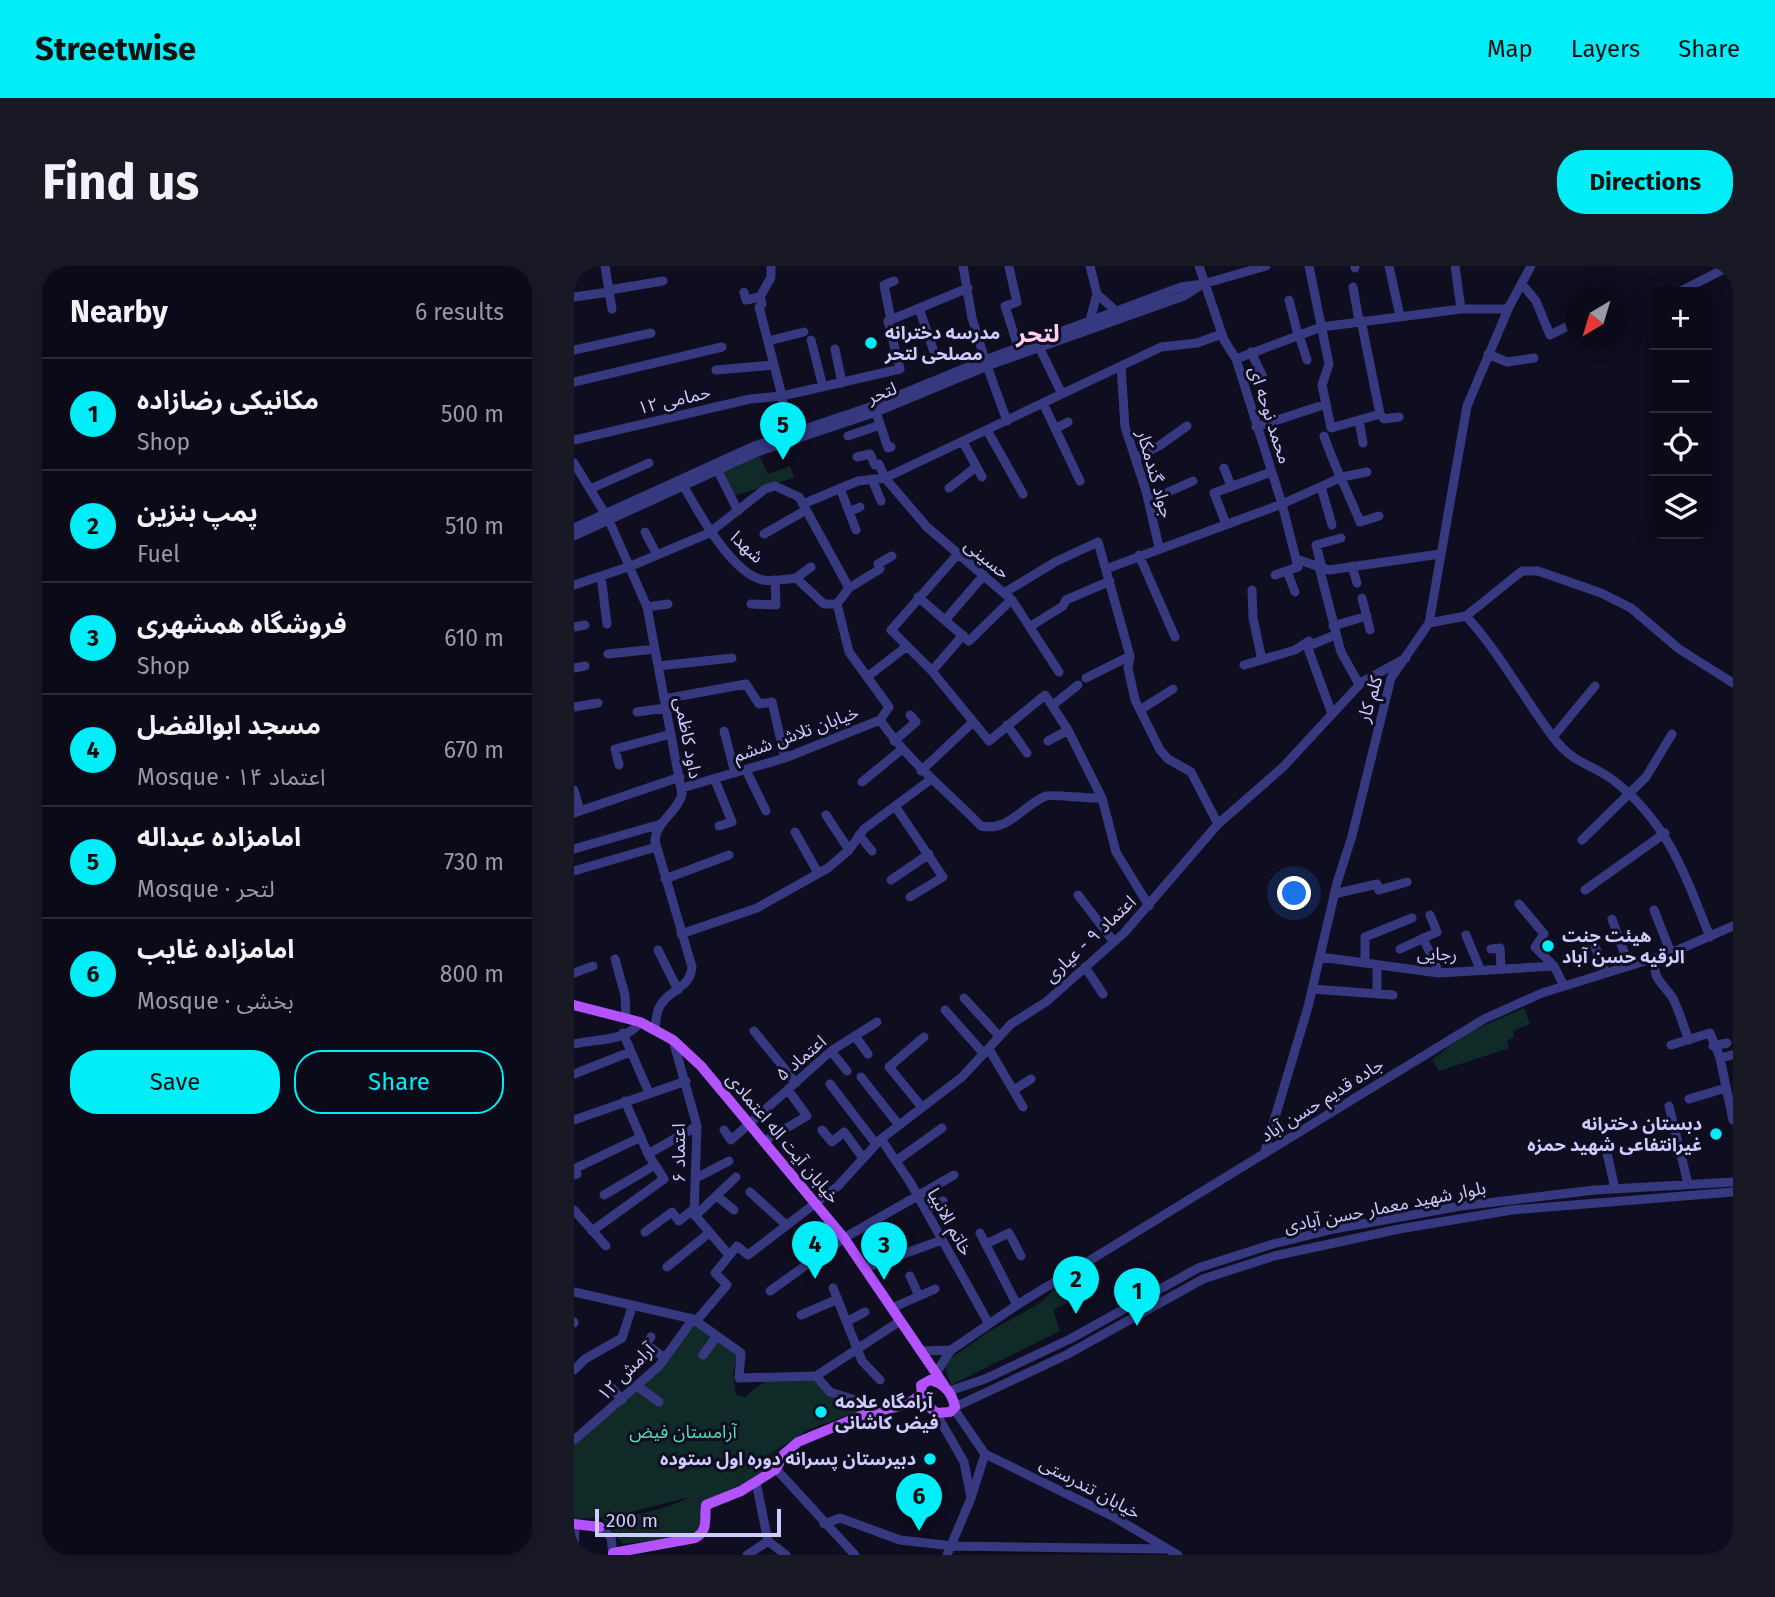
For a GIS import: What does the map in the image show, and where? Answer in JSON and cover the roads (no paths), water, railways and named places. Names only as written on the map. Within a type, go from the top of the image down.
[{"type":"main road","name":"خیابان آیت اله اعتمادی","points":[[574,1005],[626,1017],[655,1029],[673,1040],[701,1066],[844,1238],[946,1388],[954,1408]]},
{"type":"main road","points":[[920,1351],[921,1390],[936,1413],[946,1415],[954,1408]]},
{"type":"main road","points":[[613,1554],[642,1551],[702,1535],[706,1505],[756,1482],[776,1469],[784,1454],[798,1442],[863,1415],[908,1404],[930,1380],[946,1388]]},
{"type":"main road","points":[[575,1524],[600,1527]]},
{"type":"street","points":[[605,266],[612,309]]},
{"type":"street","points":[[771,266],[771,277],[760,297],[782,396],[788,437]]},
{"type":"street","points":[[1090,266],[1097,294],[1090,320]]},
{"type":"street","name":"محمد نوحه ای","points":[[1199,266],[1222,334],[1236,359],[1282,504],[1296,559]]},
{"type":"street","name":"لتحر","points":[[574,536],[606,515],[788,437],[876,412],[1018,347],[1181,287],[1203,284],[1266,266]]},
{"type":"street","points":[[1309,266],[1329,364],[1322,385],[1331,428],[1380,414]]},
{"type":"street","points":[[1389,266],[1400,316]]},
{"type":"street","points":[[1455,266],[1461,309]]},
{"type":"street","name":"کلم کار","points":[[1264,1154],[1312,989],[1391,678],[1429,623],[1462,425],[1488,354],[1531,266]]},
{"type":"street","points":[[1689,287],[1730,266]]},
{"type":"street","points":[[1009,267],[1020,301],[1005,306],[1018,347]]},
{"type":"street","points":[[963,268],[972,318],[1007,421]]},
{"type":"street","points":[[574,297],[663,281]]},
{"type":"street","points":[[894,281],[884,285],[891,320],[968,288]]},
{"type":"street","name":"لتحر","points":[[829,425],[986,363],[1184,296],[1203,284]]},
{"type":"street","points":[[1522,284],[1535,301],[1550,335],[1565,327]]},
{"type":"street","points":[[1353,287],[1380,414],[1384,419],[1399,417]]},
{"type":"street","points":[[744,292],[746,300],[760,297]]},
{"type":"street","points":[[1097,294],[1116,311]]},
{"type":"street","points":[[1289,300],[1307,360]]},
{"type":"street","points":[[919,308],[936,358]]},
{"type":"street","points":[[1236,359],[1321,327],[1461,309],[1508,309]]},
{"type":"street","name":"حمامی ۱۲","points":[[574,440],[750,399],[782,396],[900,369],[888,321],[891,320]]},
{"type":"street","points":[[768,341],[804,332]]},
{"type":"street","points":[[574,350],[651,333]]},
{"type":"street","points":[[764,534],[804,507],[840,488],[885,478],[1161,347],[1196,343],[1222,334]]},
{"type":"street","points":[[811,340],[823,387]]},
{"type":"street","points":[[574,382],[722,347]]},
{"type":"street","points":[[1039,347],[1062,394]]},
{"type":"street","points":[[835,349],[842,383]]},
{"type":"street","points":[[1251,352],[1263,377]]},
{"type":"street","points":[[1488,354],[1507,362],[1534,358]]},
{"type":"street","points":[[716,370],[774,365]]},
{"type":"street","name":"جواد گندمکار","points":[[1121,367],[1125,427],[1159,547]]},
{"type":"street","points":[[1043,403],[1080,481]]},
{"type":"street","points":[[1256,426],[1326,404]]},
{"type":"street","points":[[876,412],[888,448],[891,447]]},
{"type":"street","points":[[1359,420],[1363,443]]},
{"type":"street","points":[[1055,429],[1068,422]]},
{"type":"street","points":[[848,436],[880,425]]},
{"type":"street","points":[[1135,458],[1187,426]]},
{"type":"street","points":[[987,430],[1023,494]]},
{"type":"street","points":[[1324,436],[1334,467],[1342,477],[1360,522],[1379,516]]},
{"type":"street","name":"لتحر","points":[[574,528],[683,485],[788,437]]},
{"type":"street","points":[[962,442],[982,477]]},
{"type":"street","name":"حسینی","points":[[857,457],[870,454],[885,478],[957,555],[1008,596],[1031,626],[1059,672]]},
{"type":"street","name":"داود کاظمی","points":[[574,463],[606,515],[647,607],[682,788],[681,801],[655,835],[665,880],[692,967],[688,982],[661,1003],[655,1029]]},
{"type":"street","points":[[590,489],[649,463]]},
{"type":"street","points":[[949,488],[976,467]]},
{"type":"street","points":[[1224,468],[1231,486]]},
{"type":"street","points":[[717,469],[738,511]]},
{"type":"street","points":[[1226,524],[1214,493],[1271,471]]},
{"type":"street","points":[[1106,569],[1159,547],[1282,504],[1342,477],[1367,472]]},
{"type":"street","points":[[872,479],[881,501]]},
{"type":"street","points":[[1148,501],[1193,481]]},
{"type":"street","name":"شهدا","points":[[683,485],[709,533],[747,571],[762,580],[796,578]]},
{"type":"street","points":[[574,585],[631,566],[709,533],[765,489],[775,486],[791,491],[804,507],[849,588]]},
{"type":"street","points":[[1321,487],[1332,525]]},
{"type":"street","points":[[840,488],[856,530]]},
{"type":"street","points":[[849,512],[860,507]]},
{"type":"street","points":[[645,532],[657,555]]},
{"type":"street","points":[[1341,538],[1316,545],[1334,630],[1359,684]]},
{"type":"street","points":[[918,597],[969,641],[1008,596],[1055,562],[1098,542],[1130,656],[1129,668],[1140,710],[1164,755],[1191,772],[1218,824]]},
{"type":"street","points":[[1275,575],[1298,567],[1296,559],[1313,562],[1323,569],[1440,554]]},
{"type":"street","points":[[957,555],[891,630],[932,671],[989,741],[1045,695],[1068,730],[1102,798],[1112,843],[1149,906]]},
{"type":"street","points":[[1139,555],[1175,636]]},
{"type":"street","points":[[892,556],[878,564],[880,569],[849,588],[837,604],[845,643],[889,707],[880,720],[901,750],[930,780],[941,785],[981,826],[988,828],[1019,817],[1047,796],[1102,798]]},
{"type":"street","points":[[1352,566],[1357,583]]},
{"type":"street","points":[[811,567],[796,578],[824,604],[837,604]]},
{"type":"street","points":[[1287,571],[1295,592]]},
{"type":"street","points":[[1429,623],[1466,615],[1522,571],[1538,571],[1601,593],[1631,608],[1661,630],[1679,649],[1733,683]]},
{"type":"street","points":[[946,619],[984,575]]},
{"type":"street","points":[[601,576],[607,624]]},
{"type":"street","points":[[762,580],[762,592]]},
{"type":"street","points":[[751,604],[776,605],[775,580]]},
{"type":"street","points":[[1031,626],[1063,606],[1066,600],[1110,581]]},
{"type":"street","points":[[1252,590],[1253,618],[1262,660]]},
{"type":"street","points":[[1362,598],[1370,630]]},
{"type":"street","points":[[647,607],[668,604]]},
{"type":"street","points":[[1466,615],[1490,644],[1553,737],[1569,755],[1611,778],[1649,811],[1665,833],[1710,937]]},
{"type":"street","points":[[1244,665],[1295,650],[1309,641],[1311,645],[1334,630],[1367,616]]},
{"type":"street","points":[[574,627],[585,625]]},
{"type":"street","points":[[932,671],[963,635]]},
{"type":"street","points":[[1306,643],[1332,714]]},
{"type":"street","points":[[867,677],[906,647]]},
{"type":"street","points":[[608,654],[655,649]]},
{"type":"street","points":[[1086,678],[1130,656]]},
{"type":"street","points":[[658,666],[732,658]]},
{"type":"street","name":"اعتماد ۹ - عیاری","points":[[729,1255],[737,1247],[748,1255],[838,1186],[878,1141],[957,1081],[1011,1024],[1046,1002],[1114,942],[1149,906],[1218,824],[1283,767],[1359,684],[1406,658]]},
{"type":"street","points":[[574,668],[585,666]]},
{"type":"street","points":[[637,712],[746,684],[760,704],[772,702],[785,758]]},
{"type":"street","points":[[1053,705],[1078,685]]},
{"type":"street","points":[[1553,737],[1595,685]]},
{"type":"street","points":[[1140,710],[1173,689]]},
{"type":"street","points":[[574,707],[598,703]]},
{"type":"street","points":[[894,741],[916,722],[910,715]]},
{"type":"street","name":"خیابان تلاش ششم","points":[[682,788],[785,758],[880,720]]},
{"type":"street","points":[[921,771],[973,722]]},
{"type":"street","points":[[1007,725],[1027,753]]},
{"type":"street","points":[[1048,741],[1068,730]]},
{"type":"street","points":[[724,731],[735,773]]},
{"type":"street","points":[[619,765],[615,749],[671,734]]},
{"type":"street","points":[[1582,840],[1646,777],[1672,734]]},
{"type":"street","points":[[862,782],[901,750]]},
{"type":"street","points":[[746,770],[766,811]]},
{"type":"street","points":[[574,790],[577,812],[680,777]]},
{"type":"street","points":[[715,780],[732,822],[719,826]]},
{"type":"street","points":[[681,934],[757,908],[818,873],[849,850],[859,835],[930,780]]},
{"type":"street","points":[[895,806],[929,853],[943,878],[910,897]]},
{"type":"street","points":[[826,815],[849,850]]},
{"type":"street","points":[[574,849],[662,824]]},
{"type":"street","points":[[795,832],[818,873]]},
{"type":"street","points":[[1585,890],[1665,833]]},
{"type":"street","points":[[859,835],[872,851]]},
{"type":"street","points":[[574,872],[656,847]]},
{"type":"street","points":[[891,880],[929,853]]},
{"type":"street","points":[[665,880],[729,855]]},
{"type":"street","points":[[1334,894],[1377,884],[1379,890],[1407,882]]},
{"type":"street","points":[[1078,895],[1114,942]]},
{"type":"street","points":[[1519,904],[1544,934],[1535,947],[1554,966],[1564,986]]},
{"type":"street","points":[[1654,910],[1671,953]]},
{"type":"street","points":[[1399,949],[1437,932],[1430,915]]},
{"type":"street","points":[[1365,962],[1366,937],[1412,918]]},
{"type":"street","points":[[1612,919],[1629,966]]},
{"type":"street","name":"جاده قدیم حسن آباد","points":[[936,1373],[951,1350],[1017,1305],[1484,1019],[1564,986],[1671,953],[1733,926]]},
{"type":"street","points":[[1466,935],[1480,969]]},
{"type":"street","points":[[1591,936],[1605,972]]},
{"type":"street","points":[[1423,938],[1439,973]]},
{"type":"street","points":[[1491,949],[1500,948],[1501,967]]},
{"type":"street","points":[[658,950],[678,990]]},
{"type":"street","name":"رجایی","points":[[1320,957],[1439,973],[1501,967],[1554,966]]},
{"type":"street","points":[[1656,958],[1654,969],[1657,982],[1672,997],[1689,1040]]},
{"type":"street","points":[[615,959],[625,995],[626,1017]]},
{"type":"street","points":[[1640,962],[1645,961],[1654,969]]},
{"type":"street","points":[[1377,965],[1377,995]]},
{"type":"street","points":[[574,973],[593,966]]},
{"type":"street","points":[[1085,967],[1103,995]]},
{"type":"street","points":[[1312,989],[1393,995]]},
{"type":"street","points":[[964,998],[999,1036]]},
{"type":"street","points":[[945,1010],[986,1051],[1023,1107]]},
{"type":"street","points":[[574,1044],[592,1043],[636,1029],[640,1022]]},
{"type":"street","name":"اعتماد ۵","points":[[748,1124],[831,1051],[877,1022]]},
{"type":"street","points":[[754,1031],[792,1086],[807,1116],[763,1142]]},
{"type":"street","points":[[622,1033],[649,1093]]},
{"type":"street","points":[[1671,1045],[1710,1033],[1729,1090],[1733,1117]]},
{"type":"street","points":[[855,1036],[868,1054]]},
{"type":"street","points":[[921,1106],[889,1067],[924,1037]]},
{"type":"street","name":"اعتماد ۶","points":[[673,1040],[698,1126],[695,1212]]},
{"type":"street","points":[[1713,1046],[1727,1043]]},
{"type":"street","points":[[831,1051],[848,1071]]},
{"type":"street","points":[[574,1074],[631,1052]]},
{"type":"street","points":[[1720,1058],[1733,1055]]},
{"type":"street","points":[[861,1077],[898,1124]]},
{"type":"street","points":[[1014,1090],[1031,1079]]},
{"type":"street","points":[[574,1120],[686,1081]]},
{"type":"street","name":"خاتم الانبیا","points":[[830,1084],[896,1161],[989,1324]]},
{"type":"street","points":[[1689,1099],[1729,1090]]},
{"type":"street","points":[[592,1231],[664,1180],[648,1154],[625,1101]]},
{"type":"street","points":[[1670,1106],[1688,1184]]},
{"type":"street","points":[[724,1130],[731,1140],[748,1124]]},
{"type":"street","points":[[648,1154],[698,1126]]},
{"type":"street","points":[[896,1161],[942,1128]]},
{"type":"street","points":[[822,1130],[832,1142],[844,1132],[863,1158]]},
{"type":"street","points":[[574,1175],[577,1174],[574,1168],[641,1137]]},
{"type":"street","points":[[1605,1144],[1615,1189]]},
{"type":"street","points":[[696,1178],[729,1161]]},
{"type":"street","points":[[604,1195],[655,1165]]},
{"type":"street","points":[[770,1291],[844,1238],[954,1175]]},
{"type":"street","points":[[645,1233],[672,1212],[679,1221],[695,1212],[718,1197],[736,1177]]},
{"type":"street","name":"بلوار شهید معمار حسن آبادی","points":[[946,1388],[985,1379],[1072,1338],[1168,1282],[1225,1258],[1334,1229],[1461,1206],[1615,1189],[1733,1182]]},
{"type":"street","points":[[750,1192],[785,1224]]},
{"type":"street","name":"بلوار شهید معمار حسن آبادی","points":[[954,1408],[1066,1355],[1203,1279],[1274,1255],[1399,1228],[1512,1210],[1733,1192]]},
{"type":"street","points":[[718,1197],[734,1210]]},
{"type":"street","points":[[926,1210],[943,1201]]},
{"type":"street","points":[[574,1210],[606,1246]]},
{"type":"street","points":[[695,1212],[729,1255]]},
{"type":"street","points":[[667,1268],[709,1233]]},
{"type":"street","points":[[980,1233],[1017,1305]]},
{"type":"street","points":[[986,1244],[1009,1233],[1021,1256]]},
{"type":"street","points":[[865,1268],[942,1240]]},
{"type":"street","name":"آرامش ۱۲","points":[[576,1436],[622,1400],[665,1358],[694,1320],[727,1285],[715,1273],[729,1255]]},
{"type":"street","points":[[910,1276],[919,1296]]},
{"type":"street","points":[[832,1288],[848,1321],[862,1361],[880,1380]]},
{"type":"street","points":[[892,1308],[935,1289]]},
{"type":"street","points":[[574,1292],[694,1320],[741,1353],[739,1378],[816,1376],[900,1321]]},
{"type":"street","points":[[801,1315],[838,1299]]},
{"type":"street","points":[[574,1370],[585,1359],[622,1338],[632,1307]]},
{"type":"street","points":[[848,1321],[865,1312]]},
{"type":"street","points":[[703,1355],[717,1336]]},
{"type":"street","points":[[651,1337],[646,1344],[665,1358]]},
{"type":"street","points":[[920,1351],[951,1350]]},
{"type":"street","points":[[816,1376],[830,1392],[858,1401],[861,1409]]},
{"type":"street","points":[[638,1385],[659,1402]]},
{"type":"street","points":[[612,1388],[622,1400]]},
{"type":"street","points":[[954,1408],[985,1454]]},
{"type":"street","points":[[936,1413],[964,1462],[971,1498]]},
{"type":"street","points":[[964,1462],[974,1466],[985,1454]]},
{"type":"street","points":[[947,1555],[953,1546],[985,1454]]},
{"type":"street","name":"خیابان تندرستی","points":[[985,1454],[1114,1517],[1178,1555]]},
{"type":"street","points":[[776,1469],[855,1555]]},
{"type":"street","points":[[756,1482],[768,1541],[786,1555]]},
{"type":"street","points":[[824,1524],[840,1518],[900,1540],[953,1546],[1168,1549]]},
{"type":"street","points":[[574,1555],[575,1524]]},
{"type":"street","points":[[600,1527],[611,1537],[613,1554]]},
{"type":"street","points":[[747,1555],[768,1541]]},
{"type":"place","name":"مدرسه دخترانه مصلحی لتحر","points":[[871,343]]},
{"type":"place","name":"امامزاده عبداله","points":[[783,460]]},
{"type":"place","name":"هیئت جنت الرقیه حسن آباد","points":[[1548,946]]},
{"type":"place","name":"دبستان دخترانه غیرانتفاعی شهید حمزه","points":[[1716,1134]]},
{"type":"place","name":"مسجد ابوالفضل","points":[[815,1279]]},
{"type":"place","name":"فروشگاه همشهری","points":[[884,1280]]},
{"type":"place","name":"پمپ بنزین","points":[[1076,1314]]},
{"type":"place","name":"مکانیکی رضازاده","points":[[1137,1326]]},
{"type":"place","name":"آرامگاه علامه فیض کاشانی","points":[[821,1412]]},
{"type":"place","name":"دبیرستان پسرانه دوره اول ستوده","points":[[930,1459]]},
{"type":"place","name":"امامزاده غایب","points":[[919,1531]]},
{"type":"district","name":"لتحر","points":[[1038,334]]},
{"type":"park label","name":"آرامستان فیض","points":[[683,1432]]}]
